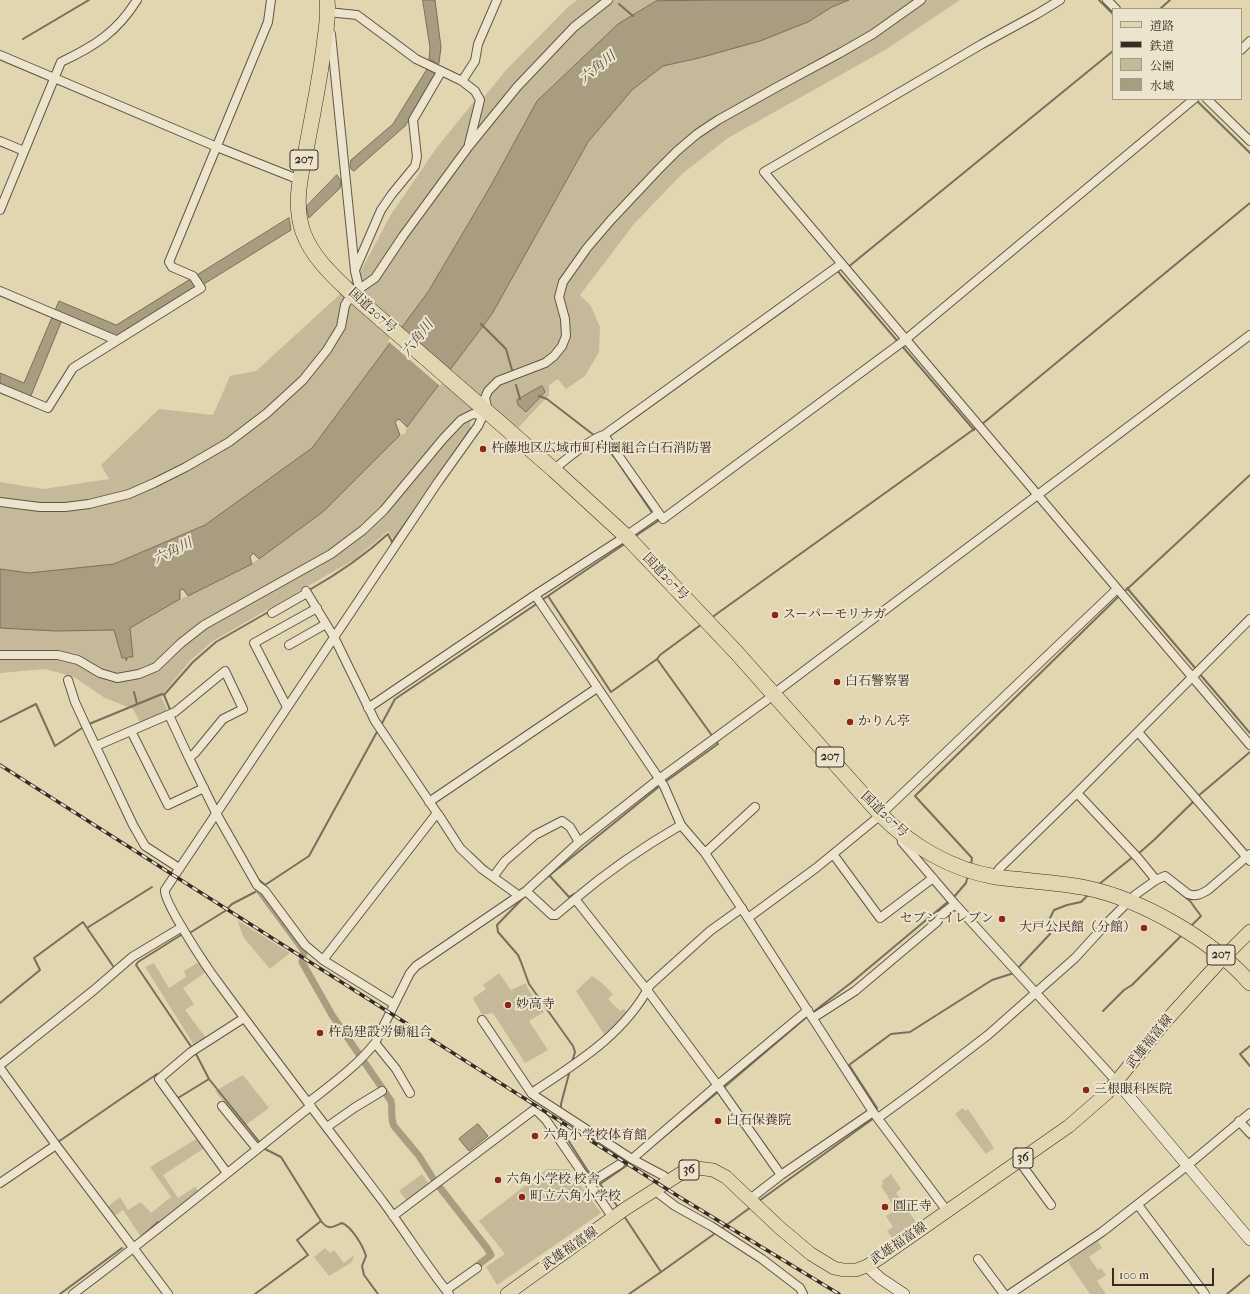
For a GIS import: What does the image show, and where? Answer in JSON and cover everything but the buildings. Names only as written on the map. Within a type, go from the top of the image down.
[{"type":"highway","name":"国道207号","points":[[328,6],[321,71],[300,180],[298,208],[303,233],[315,254],[328,271],[357,294],[470,398],[554,470],[629,539],[708,622],[880,814],[900,833],[917,846],[945,861],[969,870],[995,876],[1056,883],[1094,890],[1129,902],[1159,915],[1186,930],[1224,957],[1250,983]]},
{"type":"main road","name":"武雄福富線","points":[[507,1294],[669,1180],[683,1172],[697,1168],[713,1170],[726,1177],[806,1250],[823,1263],[834,1268],[844,1270],[856,1270],[867,1266],[1069,1126],[1096,1104],[1117,1082],[1164,1023],[1224,957],[1250,931]]},
{"type":"street","points":[[0,210],[61,62],[80,53],[106,37],[128,15],[137,0]]},
{"type":"street","points":[[0,388],[48,408],[73,368],[201,288],[193,276],[172,267],[169,262],[268,22],[271,0]]},
{"type":"street","points":[[462,81],[475,60],[478,44],[497,0]]},
{"type":"street","points":[[0,502],[40,507],[66,507],[89,504],[129,494],[154,484],[192,464],[229,442],[267,413],[303,380],[327,350],[337,336],[341,327],[345,305],[375,278],[469,146],[518,87],[574,27],[608,0]]},
{"type":"street","points":[[477,1268],[446,1290],[393,1216],[209,970],[185,932],[164,893],[165,890],[334,637],[478,426],[487,407],[485,398],[488,391],[498,381],[545,364],[562,346],[566,336],[565,319],[559,297],[564,282],[587,248],[611,220],[667,161],[697,134],[718,120],[873,34],[921,0]]},
{"type":"street","points":[[1060,0],[764,172],[844,267],[902,343],[979,426],[1121,592],[1196,673],[1250,745]]},
{"type":"street","points":[[1107,0],[1115,8]]},
{"type":"street","points":[[357,294],[328,6],[357,15],[416,59],[462,81],[476,91],[480,100],[469,146]]},
{"type":"street","points":[[1242,49],[1250,41]]},
{"type":"street","points":[[0,56],[217,147],[300,180]]},
{"type":"street","points":[[355,271],[381,210],[415,166],[417,157],[413,120],[436,69]]},
{"type":"street","points":[[600,437],[655,514],[663,519],[902,343],[1193,100]]},
{"type":"street","points":[[1208,100],[1250,141]]},
{"type":"street","points":[[0,141],[24,151]]},
{"type":"street","points":[[554,470],[844,267]]},
{"type":"street","points":[[0,291],[116,340]]},
{"type":"street","points":[[73,1294],[135,1248],[265,1143],[361,1059],[375,1043],[410,973],[416,966],[524,894],[579,842],[661,782],[714,738],[1250,335]]},
{"type":"street","points":[[0,655],[58,655],[78,660],[100,673],[117,678],[139,674],[156,667],[204,624],[331,554],[363,530],[384,510],[443,439],[461,420],[473,414],[480,415],[485,411]]},
{"type":"street","points":[[368,708],[629,539],[655,514]]},
{"type":"street","points":[[272,613],[306,592],[334,637],[374,721],[437,813],[323,960]]},
{"type":"street","points":[[748,918],[833,854],[880,814],[1121,592]]},
{"type":"street","points":[[538,599],[661,782],[681,825],[704,853],[742,908],[875,1115],[947,1211]]},
{"type":"street","points":[[287,707],[254,644],[317,608]]},
{"type":"street","points":[[995,876],[999,868],[1077,793],[1250,619]]},
{"type":"street","points":[[289,645],[326,624]]},
{"type":"street","points":[[96,746],[172,714],[225,671],[243,709],[223,719],[192,756]]},
{"type":"street","points":[[68,680],[75,702],[86,726],[133,825],[145,846],[179,868]]},
{"type":"street","points":[[429,802],[598,690]]},
{"type":"street","points":[[172,714],[192,756],[204,788],[218,810],[257,884],[265,891],[305,945],[323,960],[394,1004]]},
{"type":"street","points":[[131,731],[168,805],[204,788]]},
{"type":"street","points":[[753,1202],[781,1175],[919,1088],[969,1050],[1037,993],[1075,958],[1107,922],[1135,895],[1159,878],[1167,877],[1188,894],[1193,896],[1201,895],[1249,858],[1138,732]]},
{"type":"street","points":[[1077,793],[1132,852],[1159,878]]},
{"type":"street","points":[[704,853],[755,807]]},
{"type":"street","points":[[439,817],[460,848],[482,869],[494,874],[552,915],[556,915],[600,878],[650,843],[681,825]]},
{"type":"street","points":[[494,874],[505,861],[535,835],[562,821],[570,826],[579,842]]},
{"type":"street","points":[[900,833],[902,842],[953,901],[1117,1082],[1250,1240]]},
{"type":"street","points":[[833,854],[880,918],[933,878]]},
{"type":"street","points":[[577,898],[649,990],[781,1175]]},
{"type":"street","points":[[634,1160],[718,1087],[811,1014],[855,991],[937,922],[953,901]]},
{"type":"street","points":[[532,1094],[576,1064],[607,1040],[649,990],[710,931],[742,908]]},
{"type":"street","points":[[0,1064],[94,990],[132,957],[185,932]]},
{"type":"street","points":[[227,1173],[159,1079],[193,1050],[244,1018]]},
{"type":"street","points":[[482,1020],[532,1094],[634,1160],[669,1180]]},
{"type":"street","points":[[375,1043],[396,1068],[410,1094]]},
{"type":"street","points":[[0,1068],[168,1294]]},
{"type":"street","points":[[327,1127],[382,1091]]},
{"type":"street","points":[[222,1106],[257,1149]]},
{"type":"street","points":[[393,1216],[535,1109],[546,1120],[591,1183],[619,1214]]},
{"type":"street","points":[[1010,1294],[1102,1232],[1190,1167],[1239,1121],[1250,1113]]},
{"type":"street","points":[[1239,1121],[1250,1133]]},
{"type":"street","points":[[0,1183],[56,1145]]},
{"type":"street","points":[[1019,1161],[1051,1204]]},
{"type":"street","points":[[591,1183],[620,1164]]},
{"type":"street","points":[[654,1190],[674,1206],[725,1235],[762,1259],[800,1288],[803,1294]]},
{"type":"street","points":[[1138,1205],[1205,1294]]},
{"type":"street","points":[[978,1259],[1004,1294]]},
{"type":"street","points":[[867,1266],[880,1278],[904,1294]]},
{"type":"green space","points":[[577,0],[724,0],[656,1],[618,24],[537,101],[490,187],[428,292],[312,448],[205,525],[114,564],[29,573],[0,569],[0,482],[43,489],[109,479],[101,465],[159,409],[213,415],[230,376],[256,371],[337,297],[362,269],[390,216],[435,150],[476,99],[484,97],[507,69],[569,6]]},
{"type":"green space","points":[[849,0],[960,0],[885,50],[728,138],[682,174],[634,224],[580,295],[591,306],[600,327],[599,352],[585,376],[566,389],[558,379],[549,385],[549,395],[518,428],[484,401],[471,412],[470,427],[393,539],[388,531],[355,559],[213,641],[191,660],[161,696],[168,712],[141,724],[133,709],[105,698],[74,677],[45,669],[0,673],[0,628],[56,631],[114,630],[122,658],[126,658],[127,661],[128,657],[133,656],[129,628],[180,599],[252,564],[324,511],[400,435],[405,434],[407,427],[492,314],[588,142],[632,90],[663,66],[699,58],[808,22],[832,7]]},
{"type":"green space","points":[[237,920],[290,953],[270,969],[244,938]]},
{"type":"green space","points":[[199,962],[206,972],[183,988],[194,1004],[185,1010],[206,1038],[194,1045],[145,967],[154,963],[169,988],[186,977],[184,971]]},
{"type":"green space","name":"妙高寺","points":[[499,973],[511,990],[526,983],[528,989],[544,1012],[529,1021],[548,1050],[525,1063],[493,1013],[482,1015],[473,998],[486,989],[483,985]]},
{"type":"green space","points":[[592,976],[613,994],[608,999],[620,1011],[624,1009],[628,1013],[606,1037],[576,991]]},
{"type":"green space","points":[[243,1075],[269,1108],[243,1127],[215,1091]]},
{"type":"green space","points":[[963,1108],[965,1111],[968,1109],[994,1148],[986,1154],[955,1114]]},
{"type":"green space","points":[[198,1138],[206,1147],[163,1175],[178,1198],[195,1187],[202,1196],[145,1243],[123,1210],[114,1216],[107,1207],[120,1197],[128,1210],[141,1202],[151,1213],[171,1197],[150,1167]]},
{"type":"green space","points":[[547,1169],[569,1169],[601,1213],[497,1285],[486,1267],[505,1254],[479,1221]]},
{"type":"green space","points":[[422,1174],[430,1185],[407,1201],[399,1191]]},
{"type":"green space","points":[[891,1174],[901,1189],[896,1193],[916,1222],[892,1238],[887,1231],[893,1227],[886,1216],[896,1210],[881,1186],[883,1184],[882,1181]]},
{"type":"green space","points":[[1098,1241],[1102,1248],[1089,1257],[1098,1270],[1101,1268],[1106,1275],[1097,1281],[1106,1294],[1090,1294],[1068,1262]]},
{"type":"green space","points":[[325,1248],[330,1253],[334,1250],[344,1263],[354,1255],[352,1262],[329,1276],[314,1257]]},
{"type":"water","points":[[423,0],[435,0],[441,47],[439,63],[434,72],[437,74],[405,126],[354,171],[350,165],[351,160],[393,124],[427,69],[430,70],[435,62],[429,59],[430,48]]},
{"type":"water","name":"六角川","points":[[849,0],[832,7],[808,22],[760,41],[699,58],[663,66],[632,90],[588,142],[492,314],[407,427],[399,419],[395,422],[400,435],[324,511],[259,559],[253,553],[250,557],[252,564],[188,596],[183,589],[180,590],[180,599],[130,628],[133,657],[128,657],[126,661],[126,658],[122,658],[114,630],[56,631],[0,628],[0,569],[29,573],[114,564],[205,525],[312,448],[428,292],[490,187],[537,101],[618,24],[656,1]]},
{"type":"water","points":[[337,175],[341,181],[340,188],[309,218],[306,207]]},
{"type":"water","points":[[289,218],[291,230],[117,338],[62,320],[30,398],[0,385],[0,373],[24,383],[59,301],[116,325]]},
{"type":"water","points":[[542,386],[545,392],[526,412],[518,405],[517,400]]},
{"type":"water","points":[[478,1124],[488,1136],[469,1151],[459,1139]]},
{"type":"pier","points":[[398,328],[449,374],[440,386],[388,341]]},
{"type":"waterway","points":[[23,39],[89,0]]},
{"type":"waterway","points":[[1099,0],[1112,13]]},
{"type":"waterway","points":[[1161,8],[1170,0]]},
{"type":"waterway","points":[[619,4],[633,16]]},
{"type":"waterway","points":[[847,268],[1112,52]]},
{"type":"waterway","points":[[1196,100],[1250,153]]},
{"type":"waterway","points":[[981,425],[1250,203]]},
{"type":"waterway","points":[[837,272],[838,271],[899,343]]},
{"type":"waterway","points":[[611,435],[794,303]]},
{"type":"waterway","points":[[481,324],[506,349],[512,370]]},
{"type":"waterway","points":[[902,346],[974,430]]},
{"type":"waterway","points":[[516,385],[520,399]]},
{"type":"waterway","points":[[539,396],[547,399],[595,436]]},
{"type":"waterway","points":[[711,618],[977,427]]},
{"type":"waterway","points":[[442,470],[471,428]]},
{"type":"waterway","points":[[600,440],[615,458],[653,514]]},
{"type":"waterway","points":[[1124,592],[1250,475]]},
{"type":"waterway","points":[[311,589],[332,577],[388,534],[392,542],[423,498]]},
{"type":"waterway","points":[[634,537],[658,521],[656,518]]},
{"type":"waterway","points":[[542,600],[626,543]]},
{"type":"waterway","points":[[1127,588],[1196,669]]},
{"type":"waterway","points":[[971,865],[972,858],[915,796],[1120,595]]},
{"type":"waterway","points":[[548,596],[611,692],[702,624]]},
{"type":"waterway","points":[[381,725],[395,699],[538,603]]},
{"type":"waterway","points":[[164,695],[193,662],[216,642],[270,611]]},
{"type":"waterway","points":[[657,659],[713,737]]},
{"type":"waterway","points":[[1199,673],[1250,733]]},
{"type":"waterway","points":[[134,692],[137,704]]},
{"type":"waterway","points":[[89,724],[162,694],[164,695],[171,712]]},
{"type":"waterway","points":[[0,722],[36,704],[55,746],[85,726]]},
{"type":"waterway","points":[[262,887],[309,856],[378,730]]},
{"type":"waterway","points":[[665,782],[718,744],[715,740]]},
{"type":"waterway","points":[[1197,797],[1250,752]]},
{"type":"waterway","points":[[545,879],[661,785]]},
{"type":"waterway","points":[[1138,854],[1194,801]]},
{"type":"waterway","points":[[227,825],[258,879],[265,885]]},
{"type":"waterway","points":[[470,852],[487,868]]},
{"type":"waterway","points":[[1098,885],[1134,856]]},
{"type":"waterway","points":[[549,875],[569,897],[574,894],[575,896]]},
{"type":"waterway","points":[[953,898],[966,883],[968,875]]},
{"type":"waterway","points":[[1167,882],[1190,901],[1201,916],[1190,927]]},
{"type":"waterway","points":[[0,1003],[40,970],[34,958],[83,922],[87,928],[152,887]]},
{"type":"waterway","points":[[188,934],[225,911],[232,904],[259,890]]},
{"type":"waterway","points":[[259,890],[304,951],[302,962],[332,1015],[391,1101],[392,1120],[394,1126],[419,1156],[434,1180],[487,1248],[491,1255],[478,1265]]},
{"type":"waterway","points":[[1017,969],[1050,934],[1047,924],[1054,910],[1081,902],[1088,895]]},
{"type":"waterway","points":[[525,896],[497,925],[498,932],[518,955],[529,984],[573,1046],[575,1052],[572,1062]]},
{"type":"waterway","points":[[812,1013],[852,982],[950,900]]},
{"type":"waterway","points":[[87,928],[113,966]]},
{"type":"waterway","points":[[184,934],[138,962],[136,965],[192,1048]]},
{"type":"waterway","points":[[1103,1011],[1124,990],[1132,985],[1182,935]]},
{"type":"waterway","points":[[876,1112],[877,1108],[849,1065],[891,1034],[910,1032],[992,980],[1014,973]]},
{"type":"waterway","points":[[722,1089],[809,1015]]},
{"type":"waterway","points":[[1250,1046],[1240,1054],[1250,1066]]},
{"type":"waterway","points":[[195,1052],[209,1079],[261,1144]]},
{"type":"waterway","points":[[561,1111],[561,1104],[570,1070]]},
{"type":"waterway","points":[[58,1142],[157,1074],[159,1075]]},
{"type":"waterway","points":[[177,1097],[178,1098],[209,1079]]},
{"type":"waterway","points":[[642,1155],[719,1091]]},
{"type":"waterway","points":[[561,1115],[561,1129],[591,1176],[594,1178]]},
{"type":"waterway","points":[[759,1201],[874,1118]]},
{"type":"waterway","points":[[1246,1134],[1250,1139]]},
{"type":"waterway","points":[[263,1147],[281,1157],[321,1221],[326,1226],[333,1227],[342,1223],[350,1228],[360,1242],[366,1256],[362,1266],[364,1275],[378,1294]]},
{"type":"waterway","points":[[600,1184],[632,1162]]},
{"type":"waterway","points":[[600,1184],[618,1207]]},
{"type":"waterway","points":[[721,1229],[751,1207]]},
{"type":"waterway","points":[[624,1216],[661,1272],[629,1294]]},
{"type":"waterway","points":[[255,1294],[308,1255],[297,1240],[321,1221]]},
{"type":"waterway","points":[[139,1239],[158,1222]]},
{"type":"waterway","points":[[661,1272],[717,1232]]},
{"type":"waterway","points":[[60,1294],[122,1248]]},
{"type":"waterway","points":[[1227,1294],[1250,1275]]},
{"type":"railway","points":[[0,765],[681,1198],[839,1294]]},
{"type":"place","name":"杵藤地区広域市町村圏組合白石消防署","points":[[483,449]]},
{"type":"place","name":"スーパーモリナガ","points":[[775,615]]},
{"type":"place","name":"白石警察署","points":[[837,682]]},
{"type":"place","name":"かりん亭","points":[[850,722]]},
{"type":"place","name":"セブン-イレブン","points":[[1002,919]]},
{"type":"place","name":"大戸公民館（分館）","points":[[1144,928]]},
{"type":"place","name":"妙高寺","points":[[508,1005]]},
{"type":"place","name":"杵島建設労働組合","points":[[320,1033]]},
{"type":"place","name":"三根眼科医院","points":[[1086,1090]]},
{"type":"place","name":"白石保養院","points":[[718,1121]]},
{"type":"place","name":"六角小学校体育館","points":[[535,1136]]},
{"type":"place","name":"六角小学校 校舎","points":[[498,1180]]},
{"type":"place","name":"町立六角小学校","points":[[522,1197]]},
{"type":"place","name":"圓正寺","points":[[885,1207]]}]
